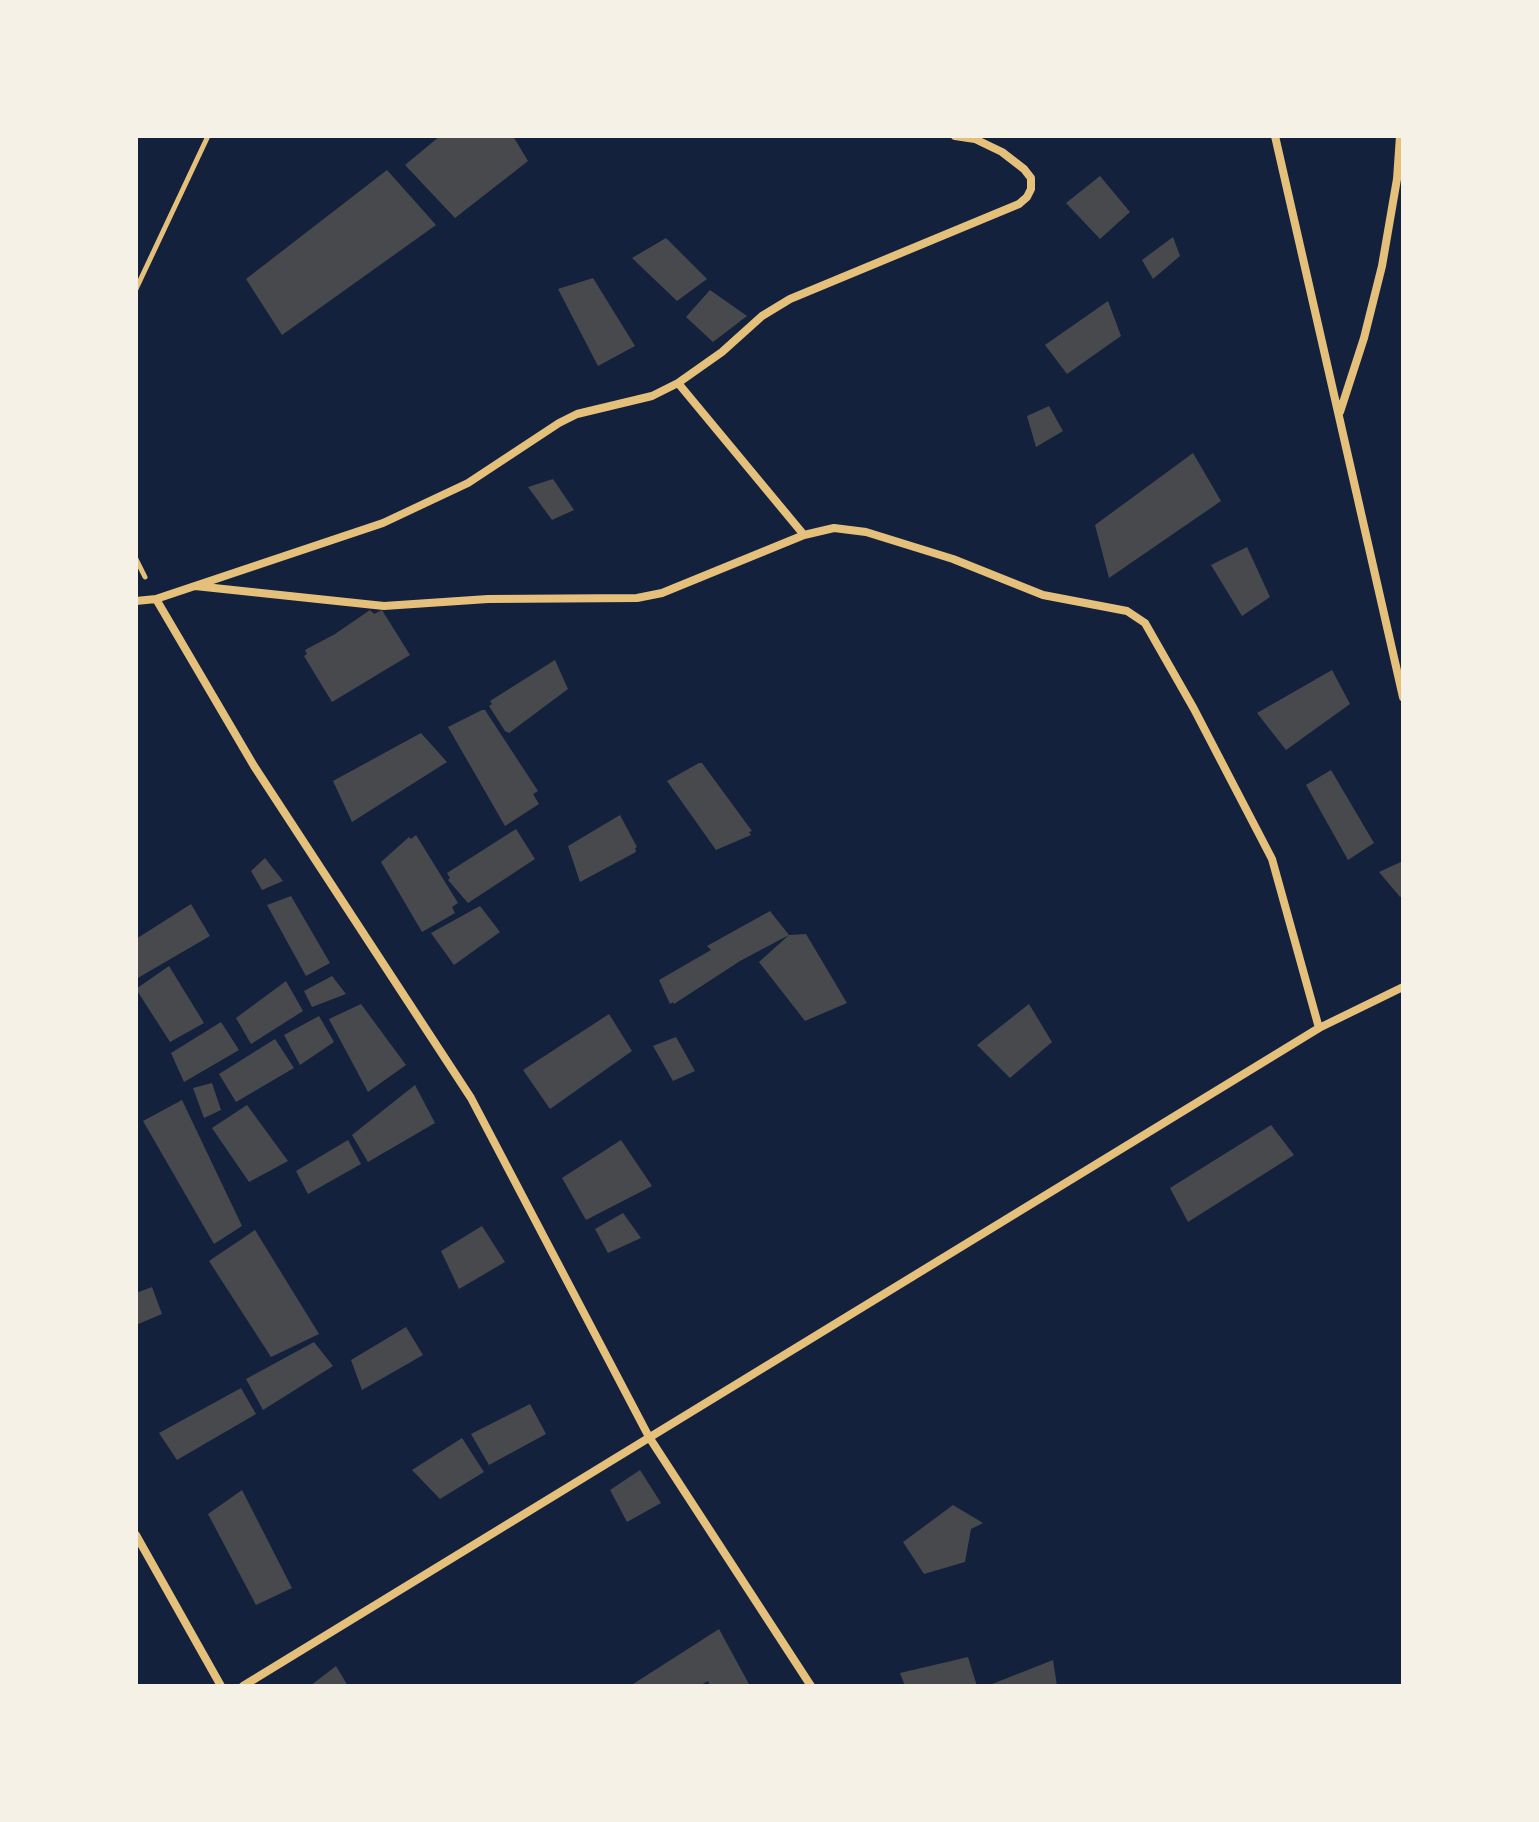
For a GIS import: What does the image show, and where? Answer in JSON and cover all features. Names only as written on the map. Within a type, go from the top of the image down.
[{"type":"street","points":[[136,601],[156,599],[383,523],[468,483],[577,414],[652,396],[678,383],[722,352],[762,316],[790,299],[1019,204],[1027,197],[1031,178],[1024,169],[1002,152],[975,139],[955,136]]},
{"type":"street","points":[[1275,136],[1403,697]]},
{"type":"street","points":[[1340,413],[1364,338],[1382,266],[1397,179],[1400,136]]},
{"type":"street","points":[[678,383],[804,535]]},
{"type":"street","points":[[195,586],[384,606],[488,599],[637,598],[662,593],[804,535],[834,528],[866,532],[953,559],[1043,595],[1109,605],[1127,611],[1145,623],[1272,859],[1319,1028]]},
{"type":"street","points":[[156,599],[254,766],[471,1098],[649,1437],[811,1686]]},
{"type":"street","points":[[243,1686],[1319,1028],[1403,987]]},
{"type":"street","points":[[136,1535],[221,1686]]},
{"type":"path","points":[[136,289],[208,136]]},
{"type":"building","points":[[440,136],[513,136],[528,161],[455,218],[405,165]]},
{"type":"building","points":[[387,170],[436,225],[282,335],[246,279]]},
{"type":"building","points":[[1100,176],[1130,212],[1100,239],[1066,203]]},
{"type":"building","points":[[1173,237],[1180,256],[1153,279],[1142,260]]},
{"type":"building","points":[[666,238],[707,279],[677,301],[632,258]]},
{"type":"building","points":[[593,278],[635,346],[598,366],[558,289]]},
{"type":"building","points":[[710,290],[747,316],[713,342],[686,317]]},
{"type":"building","points":[[1108,301],[1121,336],[1067,374],[1045,345]]},
{"type":"building","points":[[1049,406],[1063,431],[1036,447],[1027,416]]},
{"type":"building","points":[[1193,453],[1221,501],[1109,578],[1095,525]]},
{"type":"building","points":[[553,479],[574,510],[552,520],[528,487]]},
{"type":"building","points":[[1247,547],[1270,597],[1242,616],[1211,565]]},
{"type":"building","points":[[370,610],[374,614],[382,610],[410,655],[332,702],[304,656],[307,654],[305,650]]},
{"type":"building","points":[[555,660],[568,689],[509,733],[505,731],[489,706],[492,704],[490,701]]},
{"type":"building","points":[[1332,670],[1350,704],[1286,750],[1257,713]]},
{"type":"building","points":[[485,710],[538,791],[533,794],[539,804],[505,826],[448,727]]},
{"type":"building","points":[[421,733],[447,762],[352,822],[333,781]]},
{"type":"building","points":[[699,763],[752,831],[749,832],[751,835],[716,850],[667,781]]},
{"type":"building","points":[[1331,770],[1374,843],[1348,860],[1306,785]]},
{"type":"building","points":[[620,815],[637,847],[636,852],[580,882],[568,846]]},
{"type":"building","points":[[516,829],[535,859],[468,903],[448,880],[447,873]]},
{"type":"building","points":[[416,835],[458,903],[452,907],[455,913],[422,932],[381,862],[409,837],[411,839]]},
{"type":"building","points":[[265,858],[283,881],[262,890],[251,871]]},
{"type":"building","points":[[1403,861],[1403,895],[1400,897],[1379,872]]},
{"type":"building","points":[[291,896],[330,963],[306,976],[267,905]]},
{"type":"building","points":[[191,904],[210,936],[136,979],[136,939]]},
{"type":"building","points":[[480,906],[500,932],[454,965],[431,933]]},
{"type":"building","points":[[770,911],[789,935],[670,1004],[659,980],[711,950],[707,946]]},
{"type":"building","points":[[806,934],[847,1003],[805,1021],[759,962],[789,935]]},
{"type":"building","points":[[169,966],[204,1023],[170,1042],[136,989]]},
{"type":"building","points":[[332,976],[346,994],[312,1007],[304,991]]},
{"type":"building","points":[[286,981],[303,1011],[251,1044],[236,1018]]},
{"type":"building","points":[[361,1004],[406,1065],[368,1092],[329,1019]]},
{"type":"building","points":[[1029,1004],[1052,1042],[1010,1078],[977,1045]]},
{"type":"building","points":[[609,1014],[632,1051],[550,1109],[523,1070]]},
{"type":"building","points":[[319,1016],[334,1042],[300,1065],[284,1035]]},
{"type":"building","points":[[221,1022],[239,1050],[184,1082],[171,1053]]},
{"type":"building","points":[[676,1037],[695,1071],[673,1081],[653,1046]]},
{"type":"building","points":[[275,1039],[294,1068],[236,1102],[219,1074]]},
{"type":"building","points":[[212,1083],[221,1110],[204,1118],[193,1088]]},
{"type":"building","points":[[415,1085],[435,1123],[368,1162],[352,1135]]},
{"type":"building","points":[[182,1100],[242,1226],[214,1244],[143,1121]]},
{"type":"building","points":[[247,1105],[288,1161],[249,1182],[212,1128]]},
{"type":"building","points":[[1271,1125],[1294,1155],[1188,1222],[1170,1188]]},
{"type":"building","points":[[348,1140],[361,1164],[308,1194],[296,1171]]},
{"type":"building","points":[[621,1140],[652,1186],[586,1220],[562,1178]]},
{"type":"building","points":[[623,1213],[641,1238],[608,1253],[595,1229]]},
{"type":"building","points":[[482,1226],[505,1262],[459,1289],[441,1251]]},
{"type":"building","points":[[255,1230],[319,1334],[271,1357],[209,1261]]},
{"type":"building","points":[[152,1287],[162,1314],[136,1325],[136,1293]]},
{"type":"building","points":[[406,1327],[423,1355],[362,1390],[351,1360]]},
{"type":"building","points":[[314,1342],[333,1366],[263,1410],[246,1379]]},
{"type":"building","points":[[241,1388],[256,1414],[177,1460],[159,1433]]},
{"type":"building","points":[[530,1404],[546,1434],[489,1465],[471,1434]]},
{"type":"building","points":[[462,1438],[484,1472],[440,1499],[412,1470]]},
{"type":"building","points":[[640,1470],[661,1503],[627,1522],[610,1490]]},
{"type":"building","points":[[242,1490],[292,1588],[256,1605],[208,1514]]},
{"type":"building","points":[[953,1505],[983,1523],[971,1529],[965,1562],[924,1574],[903,1542]]},
{"type":"building","points":[[719,1629],[750,1686],[710,1686],[708,1681],[699,1686],[630,1686]]},
{"type":"building","points":[[968,1657],[977,1686],[905,1686],[900,1673]]},
{"type":"building","points":[[1053,1660],[1057,1686],[987,1686]]},
{"type":"building","points":[[336,1666],[348,1686],[310,1686]]}]
